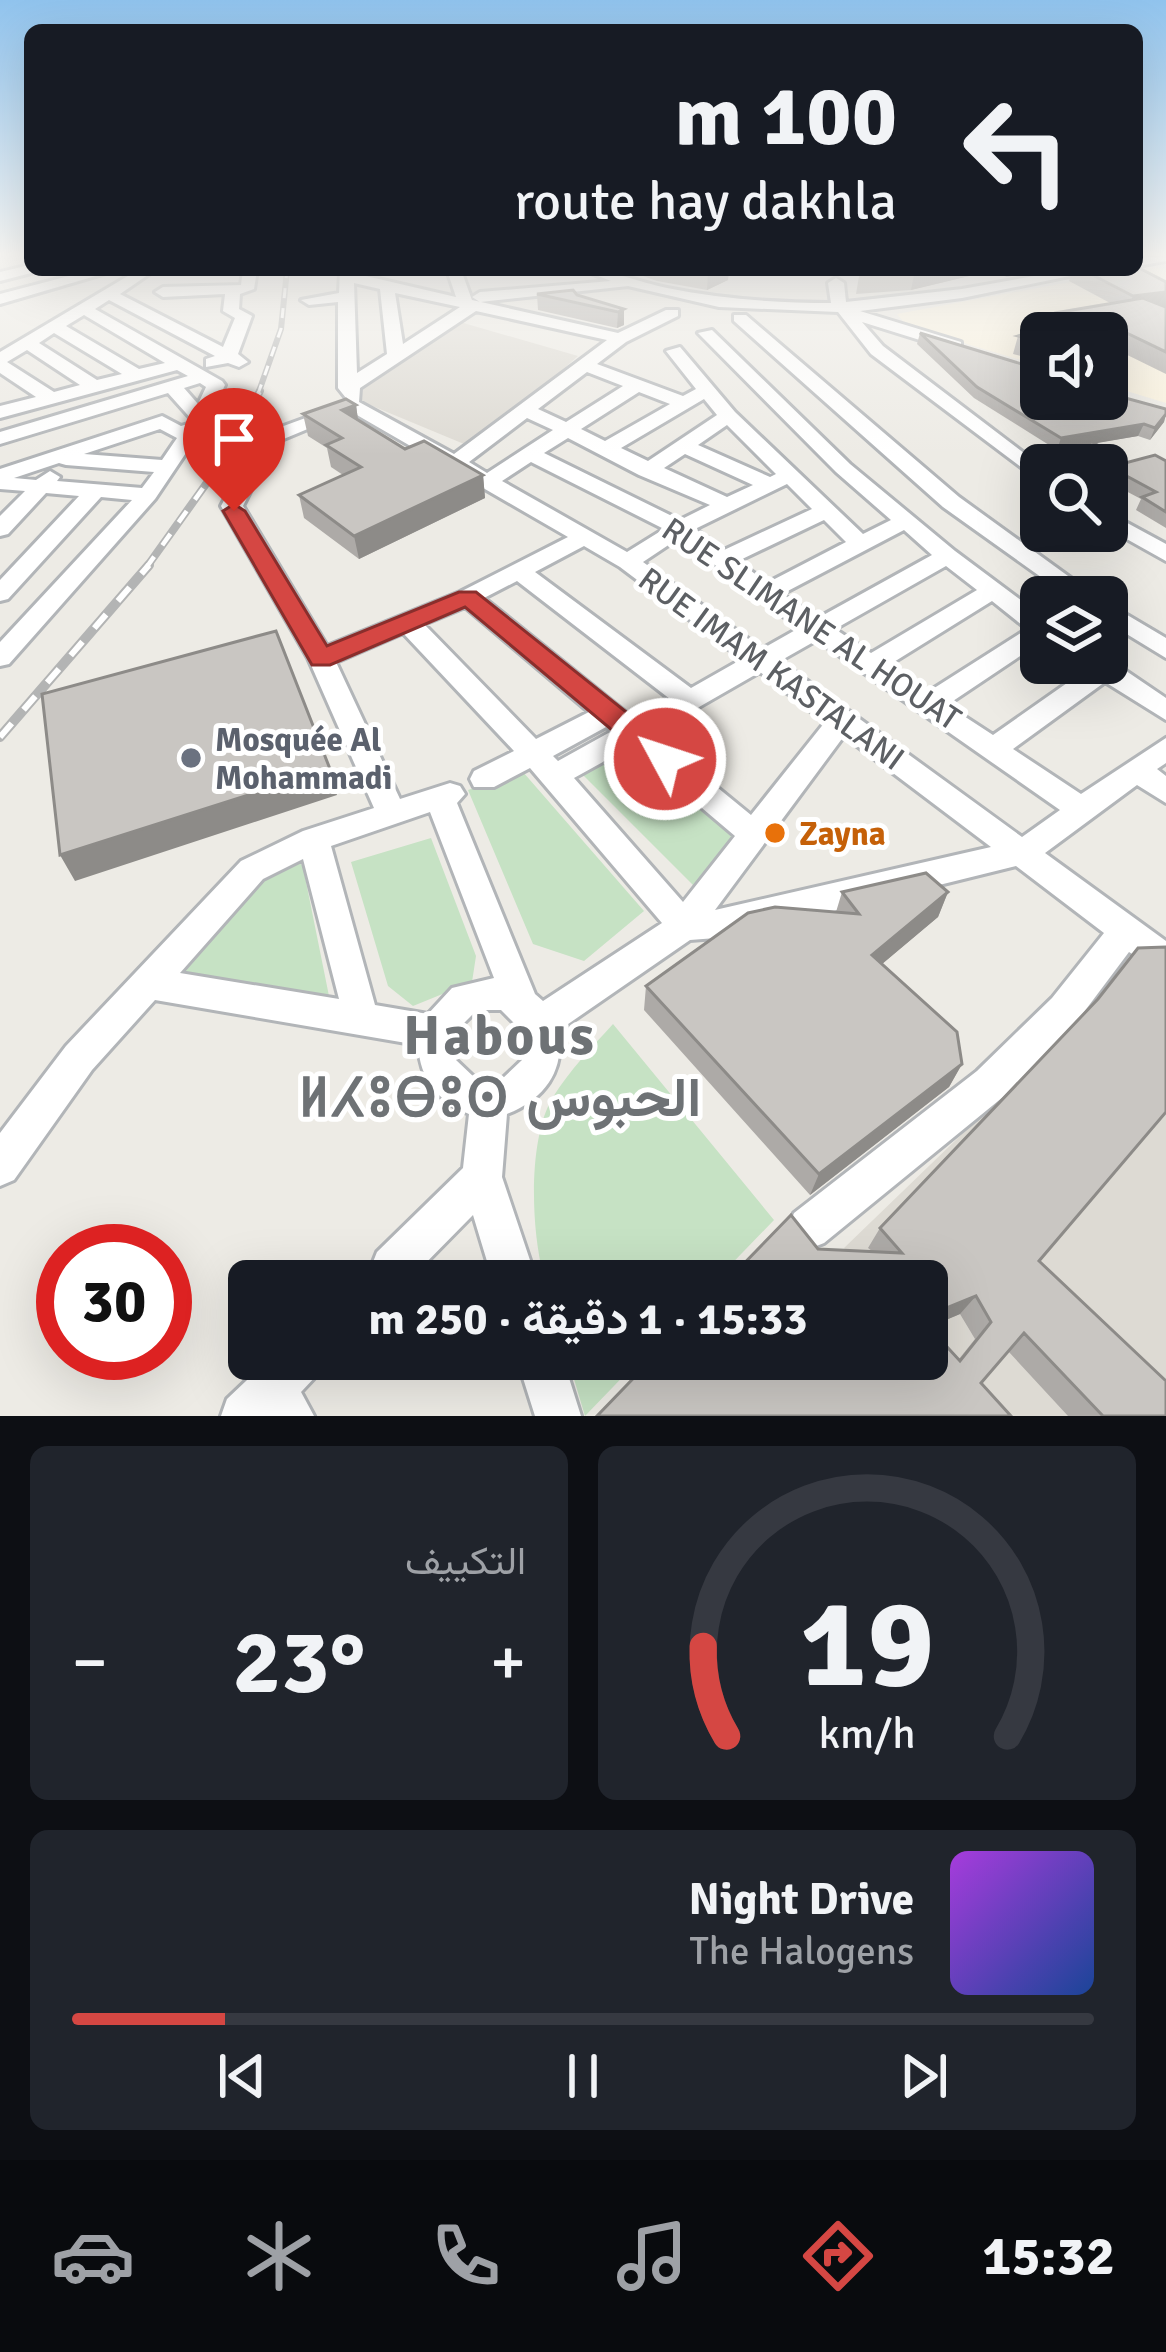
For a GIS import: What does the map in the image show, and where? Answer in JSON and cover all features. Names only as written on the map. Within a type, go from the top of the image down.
[{"type":"street","points":[[49,397],[0,362],[60,322]]},
{"type":"street","points":[[0,658],[12,631],[148,495],[200,422],[218,387],[108,322]]},
{"type":"street","points":[[165,322],[234,360]]},
{"type":"street","points":[[186,333],[191,322]]},
{"type":"street","points":[[234,360],[243,322]]},
{"type":"street","points":[[347,322],[352,398]]},
{"type":"street","points":[[392,322],[396,358]]},
{"type":"street","points":[[429,322],[433,334]]},
{"type":"street","points":[[392,815],[321,658],[233,502],[266,439],[352,398],[396,358],[433,334],[440,322]]},
{"type":"street","points":[[551,322],[620,338]]},
{"type":"street","points":[[698,322],[712,331],[830,456],[1020,611]]},
{"type":"street","points":[[729,322],[665,356],[707,390],[779,476],[861,544]]},
{"type":"street","points":[[756,322],[884,446],[988,530],[1055,576]]},
{"type":"street","points":[[862,322],[877,350],[1020,459]]},
{"type":"street","points":[[867,322],[906,369]]},
{"type":"street","points":[[886,322],[972,351]]},
{"type":"street","points":[[454,464],[620,338],[650,323]]},
{"type":"street","points":[[53,326],[135,374]]},
{"type":"street","points":[[145,344],[186,333]]},
{"type":"street","points":[[890,347],[932,338]]},
{"type":"street","points":[[28,343],[92,386]]},
{"type":"street","points":[[0,413],[135,374],[191,370],[234,360]]},
{"type":"street","points":[[585,365],[632,378],[682,401]]},
{"type":"street","points":[[0,438],[171,386],[191,370]]},
{"type":"street","points":[[485,482],[566,431],[632,378]]},
{"type":"street","points":[[171,386],[200,422]]},
{"type":"street","points":[[603,450],[707,390]]},
{"type":"street","name":"RUE IMAM KASTALANI","points":[[352,398],[454,464],[628,562],[1166,961]]},
{"type":"street","points":[[124,399],[179,433],[200,422]]},
{"type":"street","points":[[525,410],[728,506]]},
{"type":"street","points":[[0,413],[26,430]]},
{"type":"street","points":[[68,416],[77,452]]},
{"type":"street","points":[[646,471],[728,416]]},
{"type":"street","points":[[0,479],[158,424]]},
{"type":"street","points":[[684,446],[779,476]]},
{"type":"street","points":[[628,562],[680,528],[779,476],[830,456],[884,446]]},
{"type":"street","points":[[77,452],[168,467]]},
{"type":"street","points":[[0,529],[77,452]]},
{"type":"street","name":"RUE SLIMANE AL HOUAT","points":[[532,455],[680,528],[1082,810]]},
{"type":"street","points":[[0,479],[148,495]]},
{"type":"street","points":[[0,593],[95,490]]},
{"type":"street","points":[[722,560],[824,512]]},
{"type":"street","points":[[765,592],[904,521]]},
{"type":"street","points":[[484,779],[635,733],[941,551],[988,530]]},
{"type":"street","points":[[1128,531],[1166,554]]},
{"type":"street","points":[[321,658],[468,597],[586,536]]},
{"type":"street","points":[[520,572],[692,702]]},
{"type":"street","points":[[872,664],[992,591]]},
{"type":"street","points":[[468,597],[756,836]]},
{"type":"street","points":[[408,623],[544,764],[684,926]]},
{"type":"street","points":[[1128,625],[1166,650]]},
{"type":"street","points":[[929,704],[1020,640]]},
{"type":"street","points":[[996,747],[1078,684]]},
{"type":"street","points":[[1127,684],[1166,711]]},
{"type":"street","points":[[544,764],[610,713]]},
{"type":"street","points":[[530,1013],[684,926],[841,720]]},
{"type":"street","points":[[684,926],[729,923],[1024,852],[1166,748]]},
{"type":"street","points":[[1137,770],[1166,792]]},
{"type":"street","points":[[0,1166],[79,1058],[203,918],[253,870],[314,840],[445,796],[544,1047],[536,1070],[516,1089],[490,1097],[468,1095],[446,1081],[435,1060],[437,1032],[449,1014],[473,998],[500,995],[530,1013]]},
{"type":"street","points":[[314,840],[362,1021]]},
{"type":"street","points":[[809,1228],[990,1084],[1065,1010],[1126,931]]},
{"type":"street","points":[[149,983],[437,1032]]},
{"type":"street","points":[[490,1097],[482,1177],[508,1260]]},
{"type":"street","points":[[399,1260],[482,1177]]},
{"type":"street","points":[[547,1380],[558,1416]]},
{"type":"shaded area","points":[[460,322],[578,356],[491,433],[464,444],[358,400],[359,385]]},
{"type":"shaded area","points":[[904,322],[1020,322],[1020,360],[907,326]]},
{"type":"shaded area","points":[[1128,322],[1166,322],[1166,403],[1128,391]]},
{"type":"shaded area","points":[[1138,964],[1166,985],[1166,1416],[998,1416],[948,1362],[948,1260],[855,1260],[844,1248]]},
{"type":"green space","points":[[634,737],[746,834],[694,886],[577,769]]},
{"type":"green space","points":[[523,772],[644,911],[584,961],[533,944],[468,790]]},
{"type":"green space","points":[[431,838],[476,956],[472,982],[413,1006],[388,986],[351,862]]},
{"type":"green space","points":[[293,854],[303,867],[329,996],[311,1006],[184,984],[186,962],[206,925]]},
{"type":"green space","points":[[613,1024],[774,1220],[735,1260],[540,1260],[534,1188],[539,1137],[553,1097]]},
{"type":"green space","points":[[574,1380],[620,1380],[585,1416]]},
{"type":"building","points":[[1128,322],[1166,322],[1166,352],[1128,334]]},
{"type":"building","points":[[920,333],[1020,363],[1020,413],[977,387]]},
{"type":"building","points":[[346,399],[356,405],[342,410],[405,449],[424,441],[483,475],[354,536],[299,495],[361,467],[326,445],[342,438],[303,414]]},
{"type":"building","points":[[1128,399],[1166,409],[1155,428],[1144,424],[1061,438],[1031,420],[1128,420]]},
{"type":"building","points":[[1155,455],[1166,461],[1166,512],[1142,497],[1156,492],[1128,477],[1128,462]]},
{"type":"building","name":"Mosquée Al Mohammadi","points":[[276,631],[330,769],[60,855],[42,694]]},
{"type":"building","points":[[926,873],[948,892],[872,955],[957,1032],[962,1064],[819,1174],[646,986],[748,913],[775,907],[859,914],[842,892]]},
{"type":"building","points":[[1166,947],[1166,1112],[1039,1261],[1166,1381],[1166,1416],[1103,1416],[1024,1333],[981,1383],[1011,1416],[597,1416],[632,1380],[948,1380],[948,1348],[960,1361],[991,1322],[976,1296],[948,1307],[948,1260],[747,1260],[791,1215],[818,1249],[902,1253],[880,1228],[1098,999],[1138,948]]},
{"type":"railway","points":[[258,394],[282,322]]},
{"type":"railway","points":[[146,568],[226,456],[260,391]]},
{"type":"railway","points":[[0,737],[149,565]]},
{"type":"place","name":"Mosquée Al Mohammadi","points":[[191,758]]},
{"type":"place","name":"Zayna","points":[[775,833]]},
{"type":"district","name":"Habous ⵍⵃⵓⴱⵓⵙ الحبوس","points":[[500,1066]]},
{"type":"route","points":[[234,511],[321,658],[468,597],[665,759]]}]
